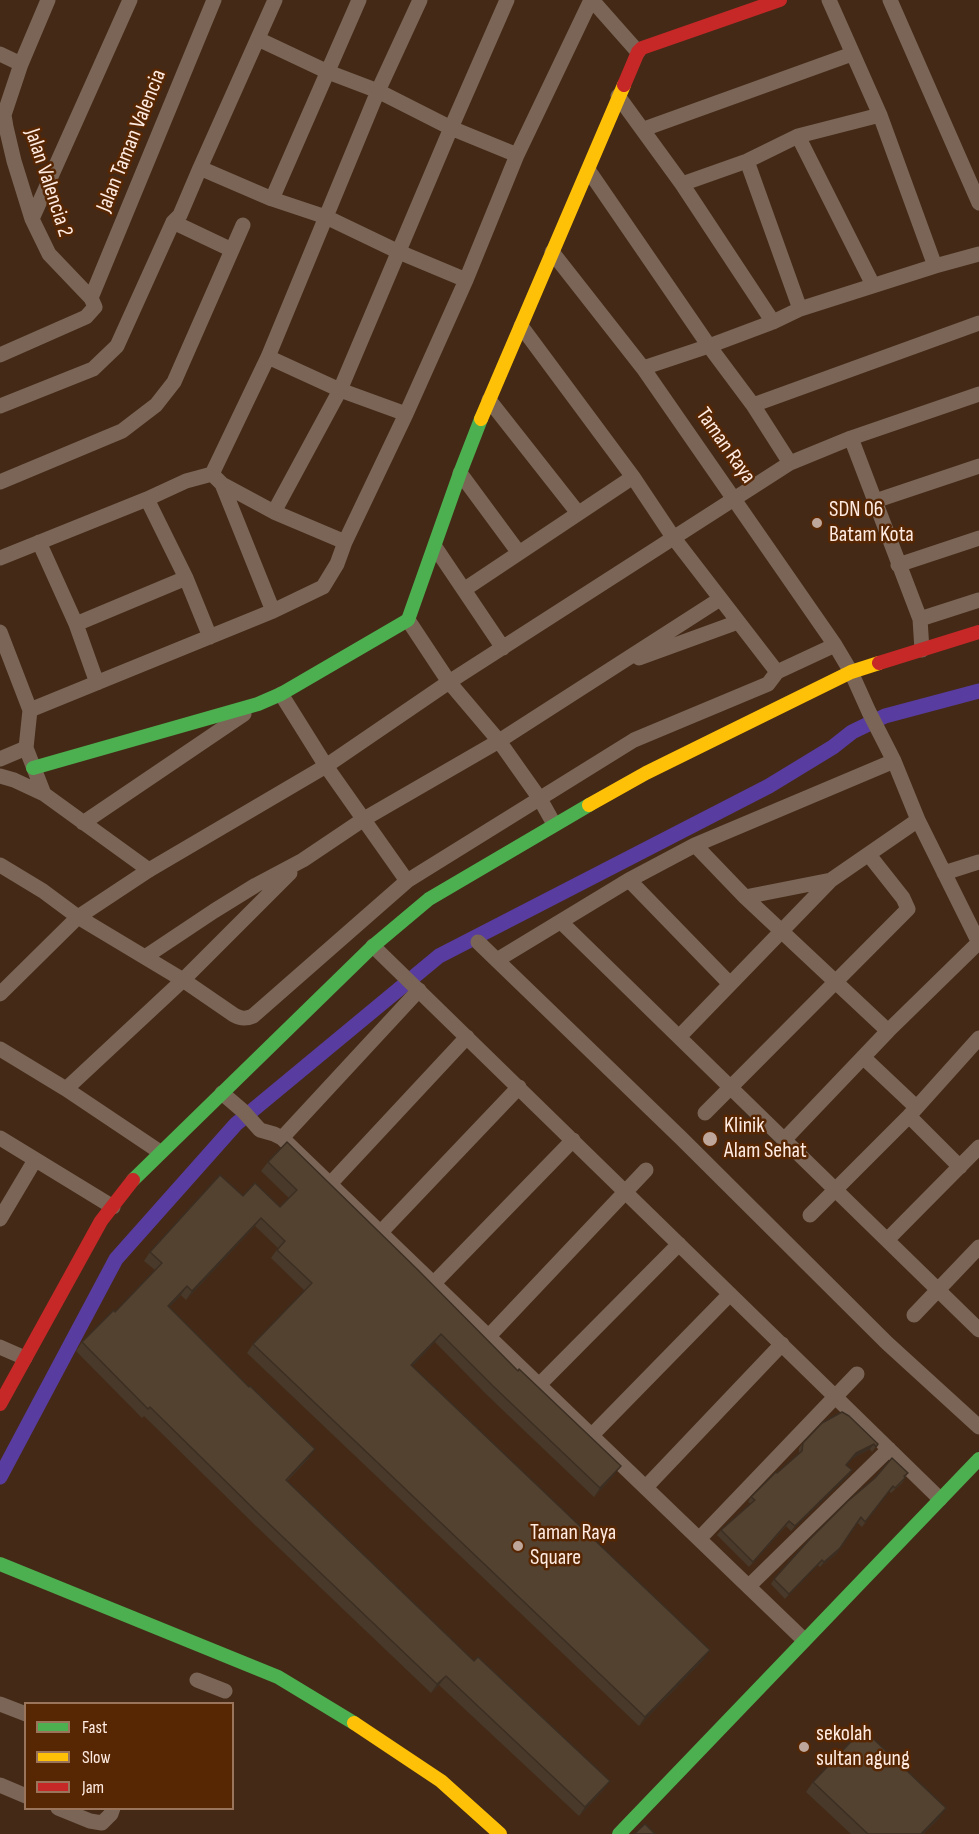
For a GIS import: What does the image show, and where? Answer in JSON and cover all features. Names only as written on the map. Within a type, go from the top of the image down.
[{"type":"street","name":"Jalan Valencia 2","points":[[48,0],[2,115],[32,219],[48,254],[91,298]]},
{"type":"street","points":[[32,219],[130,0]]},
{"type":"street","name":"Jalan Taman Valencia","points":[[0,355],[86,317],[95,307],[91,298],[214,0]]},
{"type":"street","points":[[0,406],[93,369],[117,346],[173,222],[180,215],[274,0]]},
{"type":"street","points":[[272,199],[359,0]]},
{"type":"street","points":[[273,611],[217,479],[378,91],[420,0]]},
{"type":"street","points":[[274,512],[340,390],[507,0]]},
{"type":"street","points":[[30,710],[273,611],[322,587],[337,564],[345,542],[406,414],[466,280],[517,155],[592,0],[638,52]]},
{"type":"street","points":[[33,768],[258,704],[281,694],[408,620],[460,473],[489,400],[638,52],[649,45],[780,0]]},
{"type":"street","points":[[829,0],[880,115],[935,266]]},
{"type":"street","points":[[890,0],[979,203]]},
{"type":"street","points":[[258,39],[328,72],[378,91],[451,128],[517,155]]},
{"type":"street","points":[[0,54],[21,64]]},
{"type":"street","points":[[644,129],[852,54]]},
{"type":"street","points":[[618,96],[682,184],[773,322]]},
{"type":"street","points":[[682,184],[747,161],[798,136],[880,115]]},
{"type":"street","points":[[798,136],[873,285]]},
{"type":"street","points":[[747,161],[800,309]]},
{"type":"street","points":[[200,168],[272,199],[326,217],[399,252],[466,280]]},
{"type":"street","points":[[588,171],[709,346],[753,405],[790,463]]},
{"type":"street","points":[[173,222],[232,250]]},
{"type":"street","points":[[0,482],[122,431],[156,405],[174,382],[243,225]]},
{"type":"street","name":"Taman Raya","points":[[552,252],[643,368],[851,672],[894,761],[918,820],[979,942]]},
{"type":"street","points":[[643,368],[773,322],[800,309],[979,254]]},
{"type":"street","points":[[753,405],[979,323]]},
{"type":"street","points":[[521,327],[633,477],[673,537],[777,672]]},
{"type":"street","points":[[268,357],[340,390],[406,414]]},
{"type":"street","points":[[0,994],[78,917],[149,870],[326,766],[449,682],[790,463],[851,438],[979,394]]},
{"type":"street","points":[[489,400],[578,513]]},
{"type":"street","points":[[851,438],[920,619],[922,650]]},
{"type":"street","points":[[875,501],[979,466]]},
{"type":"street","points":[[460,473],[519,553]]},
{"type":"street","points":[[465,589],[633,477]]},
{"type":"street","points":[[0,558],[186,481],[217,479],[274,512],[345,542]]},
{"type":"street","points":[[147,499],[186,578],[210,637]]},
{"type":"street","points":[[898,566],[979,538]]},
{"type":"street","points":[[39,542],[76,624],[97,683]]},
{"type":"street","points":[[435,547],[503,648]]},
{"type":"street","points":[[76,624],[186,578]]},
{"type":"street","points":[[145,957],[256,885],[303,861],[364,819],[499,741],[720,599]]},
{"type":"street","points":[[920,619],[979,600]]},
{"type":"street","points":[[408,620],[449,682],[499,741],[540,799],[554,824]]},
{"type":"street","points":[[613,668],[738,622]]},
{"type":"street","points":[[0,632],[30,710],[26,748],[44,794]]},
{"type":"street","points":[[0,1404],[101,1221],[133,1180],[373,946],[429,899],[554,824],[646,773],[851,672],[979,632]]},
{"type":"street","points":[[3,872],[42,891],[78,917],[183,980],[234,1015],[244,1019],[253,1016],[407,881],[634,740],[768,684],[777,672],[834,645]]},
{"type":"street","points":[[281,694],[326,766],[407,881]]},
{"type":"street","points":[[83,824],[258,704]]},
{"type":"street","points":[[0,759],[26,748]]},
{"type":"street","points":[[497,960],[629,880],[695,845],[894,761]]},
{"type":"street","points":[[0,776],[44,794],[149,870]]},
{"type":"street","points":[[679,1037],[831,880],[918,820]]},
{"type":"street","points":[[695,845],[781,932],[888,1031]]},
{"type":"street","points":[[705,1113],[908,909],[903,898],[869,855]]},
{"type":"street","points":[[66,1089],[183,980],[303,861]]},
{"type":"street","points":[[944,873],[979,862]]},
{"type":"street","points":[[629,880],[730,984]]},
{"type":"street","points":[[745,897],[831,880]]},
{"type":"street","points":[[561,922],[979,1330]]},
{"type":"street","points":[[478,942],[705,1162],[887,1343],[979,1427]]},
{"type":"street","points":[[784,1140],[888,1031],[979,942]]},
{"type":"street","points":[[373,946],[940,1499]]},
{"type":"street","points":[[282,1138],[418,988]]},
{"type":"street","points":[[330,1184],[467,1037]]},
{"type":"street","points":[[810,1215],[913,1112],[979,1038]]},
{"type":"street","points":[[0,1049],[66,1089],[160,1152]]},
{"type":"street","points":[[863,1057],[960,1167]]},
{"type":"street","points":[[381,1232],[519,1088]]},
{"type":"street","points":[[222,1093],[260,1130],[282,1138],[804,1640]]},
{"type":"street","points":[[0,1138],[113,1206]]},
{"type":"street","points":[[434,1283],[573,1140]]},
{"type":"street","points":[[888,1240],[979,1147]]},
{"type":"street","points":[[0,1219],[34,1160]]},
{"type":"street","points":[[489,1336],[646,1170]]},
{"type":"street","points":[[539,1384],[679,1244]]},
{"type":"street","points":[[914,1315],[979,1247]]},
{"type":"street","points":[[592,1436],[730,1294]]},
{"type":"street","points":[[646,1487],[782,1344]]},
{"type":"street","points":[[0,1347],[25,1358]]},
{"type":"street","points":[[699,1539],[856,1374]]},
{"type":"street","points":[[749,1586],[889,1449]]},
{"type":"street","points":[[619,1834],[979,1459]]},
{"type":"street","points":[[0,1564],[278,1677],[361,1727],[441,1781],[500,1834]]},
{"type":"street","points":[[197,1680],[225,1691]]},
{"type":"street","points":[[0,1704],[24,1713]]},
{"type":"street","points":[[0,1785],[24,1795]]},
{"type":"street","points":[[61,1810],[102,1823],[113,1810]]},
{"type":"building","points":[[287,1142],[518,1371],[519,1369],[621,1466],[600,1488],[441,1334],[411,1365],[710,1650],[645,1717],[253,1344],[312,1283],[277,1250],[285,1241],[261,1218],[192,1291],[187,1286],[168,1306],[315,1449],[286,1480],[474,1661],[478,1657],[610,1781],[585,1807],[446,1676],[437,1684],[150,1407],[148,1409],[82,1342],[114,1310],[115,1312],[162,1263],[150,1252],[220,1175],[243,1196],[255,1183],[280,1207],[297,1190],[268,1162]]},
{"type":"building","points":[[842,1412],[878,1444],[876,1447],[874,1444],[856,1453],[846,1465],[852,1470],[795,1526],[789,1521],[753,1562],[721,1530],[755,1500],[751,1497],[776,1472],[802,1451],[803,1443],[822,1423]]},
{"type":"building","points":[[892,1458],[908,1473],[904,1476],[905,1478],[895,1488],[893,1486],[865,1522],[861,1517],[840,1548],[824,1562],[822,1560],[789,1594],[774,1579],[809,1540],[875,1478]]},
{"type":"building","points":[[863,1729],[946,1808],[921,1834],[868,1834],[813,1782]]},
{"type":"building","points":[[645,1824],[655,1834],[634,1834]]},
{"type":"waterway","points":[[0,1477],[116,1259],[236,1124],[439,956],[769,786],[833,747],[852,732],[885,716],[979,691]]},
{"type":"traffic: fast","points":[[33,768],[258,704],[281,694],[408,620],[481,419]]},
{"type":"traffic: fast","points":[[133,1180],[373,946],[429,899],[589,805]]},
{"type":"traffic: fast","points":[[619,1834],[979,1459]]},
{"type":"traffic: fast","points":[[0,1564],[278,1677],[354,1723]]},
{"type":"traffic: slow","points":[[481,419],[624,85]]},
{"type":"traffic: slow","points":[[589,805],[646,773],[851,672],[879,663]]},
{"type":"traffic: slow","points":[[354,1723],[441,1781],[500,1834]]},
{"type":"traffic: jam","points":[[624,85],[638,52],[642,48],[780,0]]},
{"type":"traffic: jam","points":[[879,663],[979,632]]},
{"type":"traffic: jam","points":[[0,1404],[101,1221],[133,1180]]},
{"type":"place","name":"SDN 06 Batam Kota","points":[[817,523]]},
{"type":"place","name":"Klinik Alam Sehat","points":[[710,1139]]},
{"type":"place","name":"Taman Raya Square","points":[[518,1546]]},
{"type":"place","name":"sekolah sultan agung","points":[[804,1747]]}]
